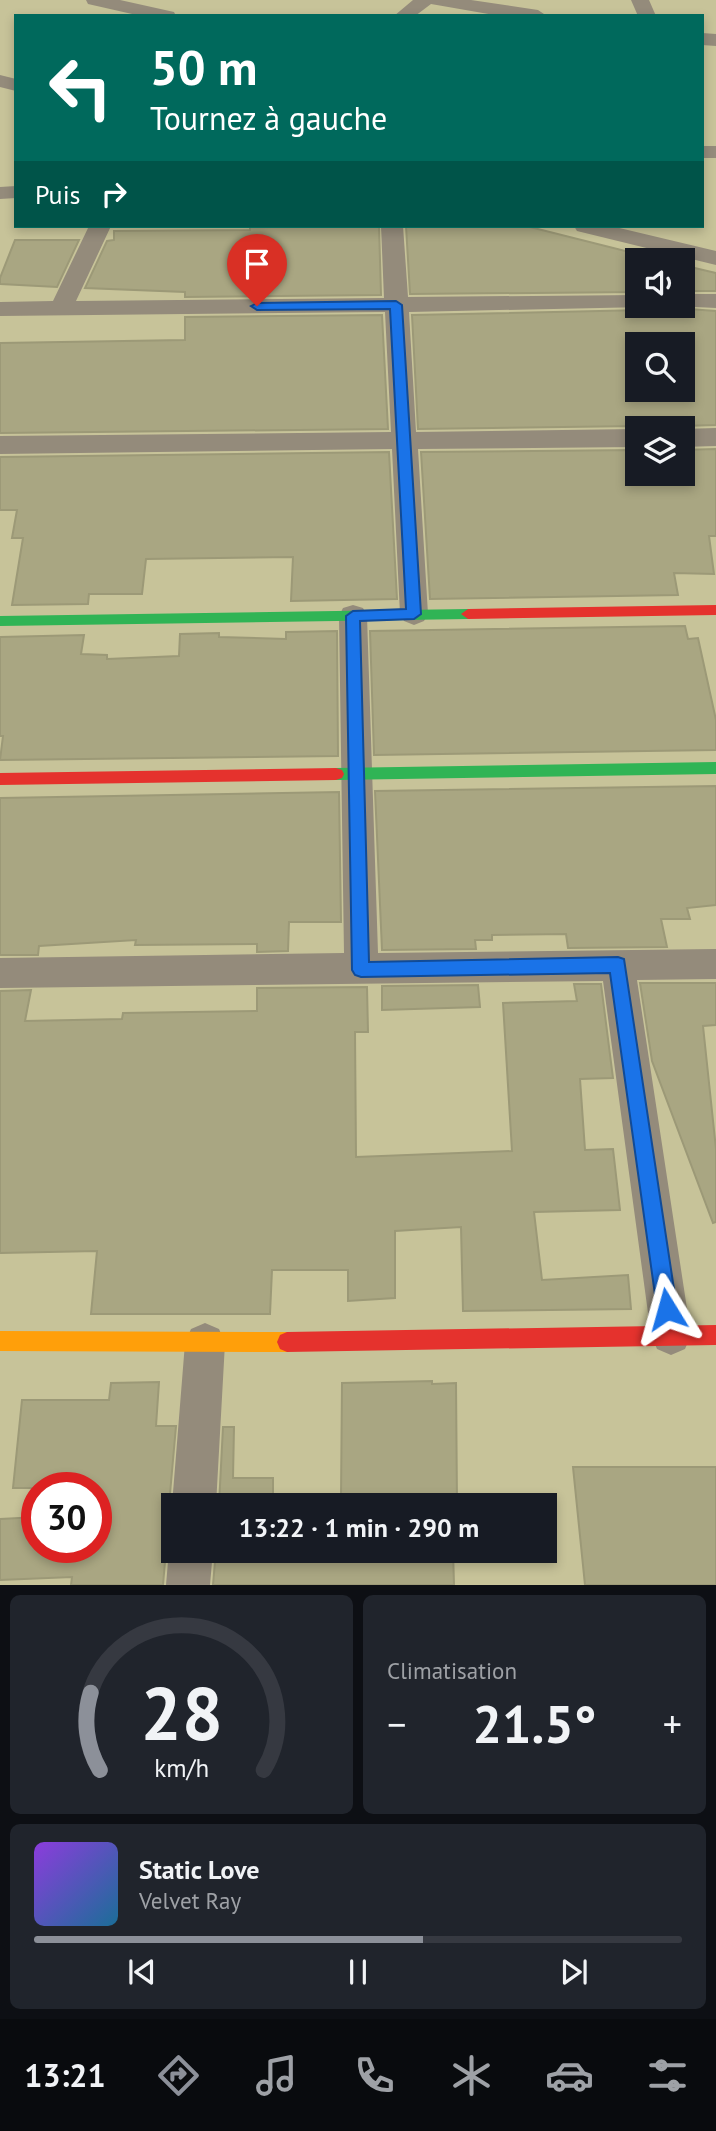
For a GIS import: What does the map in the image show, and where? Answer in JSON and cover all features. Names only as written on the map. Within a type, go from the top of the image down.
[{"type":"street","points":[[95,0],[158,14]]},
{"type":"street","points":[[406,14],[425,0]]},
{"type":"street","points":[[435,0],[525,14]]},
{"type":"street","points":[[61,308],[99,228]]},
{"type":"street","points":[[392,228],[414,614]]},
{"type":"street","points":[[603,228],[638,232],[716,258]]},
{"type":"street","points":[[695,301],[716,301]]},
{"type":"street","points":[[0,309],[625,302]]},
{"type":"street","points":[[695,438],[716,437]]},
{"type":"street","points":[[0,445],[625,438]]},
{"type":"street","points":[[0,621],[716,610]]},
{"type":"street","points":[[353,616],[361,970]]},
{"type":"street","points":[[0,779],[716,768]]},
{"type":"street","points":[[0,973],[716,964]]},
{"type":"street","points":[[618,965],[671,1335]]},
{"type":"street","points":[[0,1341],[205,1343],[716,1335]]},
{"type":"street","points":[[195,1493],[205,1343]]},
{"type":"street","points":[[188,1585],[190,1563]]},
{"type":"building","points":[[379,228],[381,295],[185,297],[185,292],[85,288],[107,241],[114,240],[114,231]]},
{"type":"building","points":[[406,228],[534,228],[625,251],[625,292],[410,294]]},
{"type":"building","points":[[15,240],[79,240],[57,287],[0,284]]},
{"type":"building","points":[[695,268],[716,273],[716,291],[695,291]]},
{"type":"building","points":[[695,309],[716,311],[716,425],[695,426],[695,416],[625,416],[625,426],[418,429],[412,315],[625,310],[625,318],[695,318]]},
{"type":"building","points":[[382,315],[388,429],[0,433],[0,343],[185,340],[185,317]]},
{"type":"building","points":[[716,449],[716,536],[709,536],[714,574],[674,573],[678,595],[430,599],[421,452],[625,450],[625,486],[695,486],[695,450]]},
{"type":"building","points":[[389,452],[397,599],[291,601],[293,557],[146,559],[142,594],[89,594],[88,604],[12,605],[23,538],[12,538],[17,510],[0,510],[0,457]]},
{"type":"building","points":[[685,626],[688,639],[698,638],[716,720],[716,750],[374,755],[370,631]]},
{"type":"building","points":[[337,631],[338,756],[0,760],[3,736],[0,736],[0,637],[84,635],[81,654],[107,655],[107,659],[179,656],[180,634],[219,633],[219,637],[286,639],[286,632]]},
{"type":"building","points":[[716,786],[716,905],[687,908],[690,919],[661,919],[667,947],[568,948],[566,934],[492,935],[492,940],[475,940],[476,949],[382,950],[375,791]]},
{"type":"building","points":[[339,792],[341,922],[289,922],[288,951],[257,952],[257,944],[135,945],[136,940],[39,946],[38,955],[0,955],[0,798]]},
{"type":"building","points":[[640,983],[716,983],[716,1025],[703,1026],[716,1149],[716,1222],[713,1223],[652,1061]]},
{"type":"building","points":[[574,984],[601,984],[613,1078],[580,1079],[585,1150],[613,1149],[620,1210],[534,1212],[542,1280],[628,1275],[631,1309],[463,1311],[461,1227],[395,1231],[395,1298],[348,1301],[348,1270],[272,1270],[270,1314],[91,1314],[97,1251],[0,1253],[0,991],[31,990],[25,1021],[122,1019],[123,1013],[257,1011],[257,988],[367,987],[368,1032],[355,1032],[356,1157],[512,1151],[503,1003],[577,1001]]},
{"type":"building","points":[[478,985],[480,1007],[382,1010],[382,986]]},
{"type":"building","points":[[159,1382],[156,1426],[176,1426],[170,1493],[161,1493],[161,1563],[165,1563],[163,1585],[71,1585],[72,1577],[0,1580],[0,1519],[21,1518],[21,1563],[112,1563],[112,1472],[21,1472],[21,1488],[13,1488],[22,1400],[109,1400],[111,1383]]},
{"type":"building","points":[[342,1383],[456,1383],[457,1493],[341,1493]]},
{"type":"building","points":[[223,1427],[234,1427],[233,1478],[273,1478],[273,1493],[220,1493]]},
{"type":"building","points":[[573,1467],[716,1467],[716,1585],[585,1585]]},
{"type":"building","points":[[215,1563],[453,1563],[454,1585],[213,1585]]},
{"type":"traffic: fast","points":[[0,621],[468,614]]},
{"type":"traffic: fast","points":[[336,774],[716,768]]},
{"type":"traffic: slow","points":[[0,1341],[287,1342]]},
{"type":"traffic: jam","points":[[468,614],[716,610]]},
{"type":"traffic: jam","points":[[0,779],[336,774]]},
{"type":"traffic: jam","points":[[287,1342],[716,1335]]},
{"type":"route","points":[[257,306],[396,305],[414,614],[353,616],[361,970],[618,965],[667,1309]]}]
